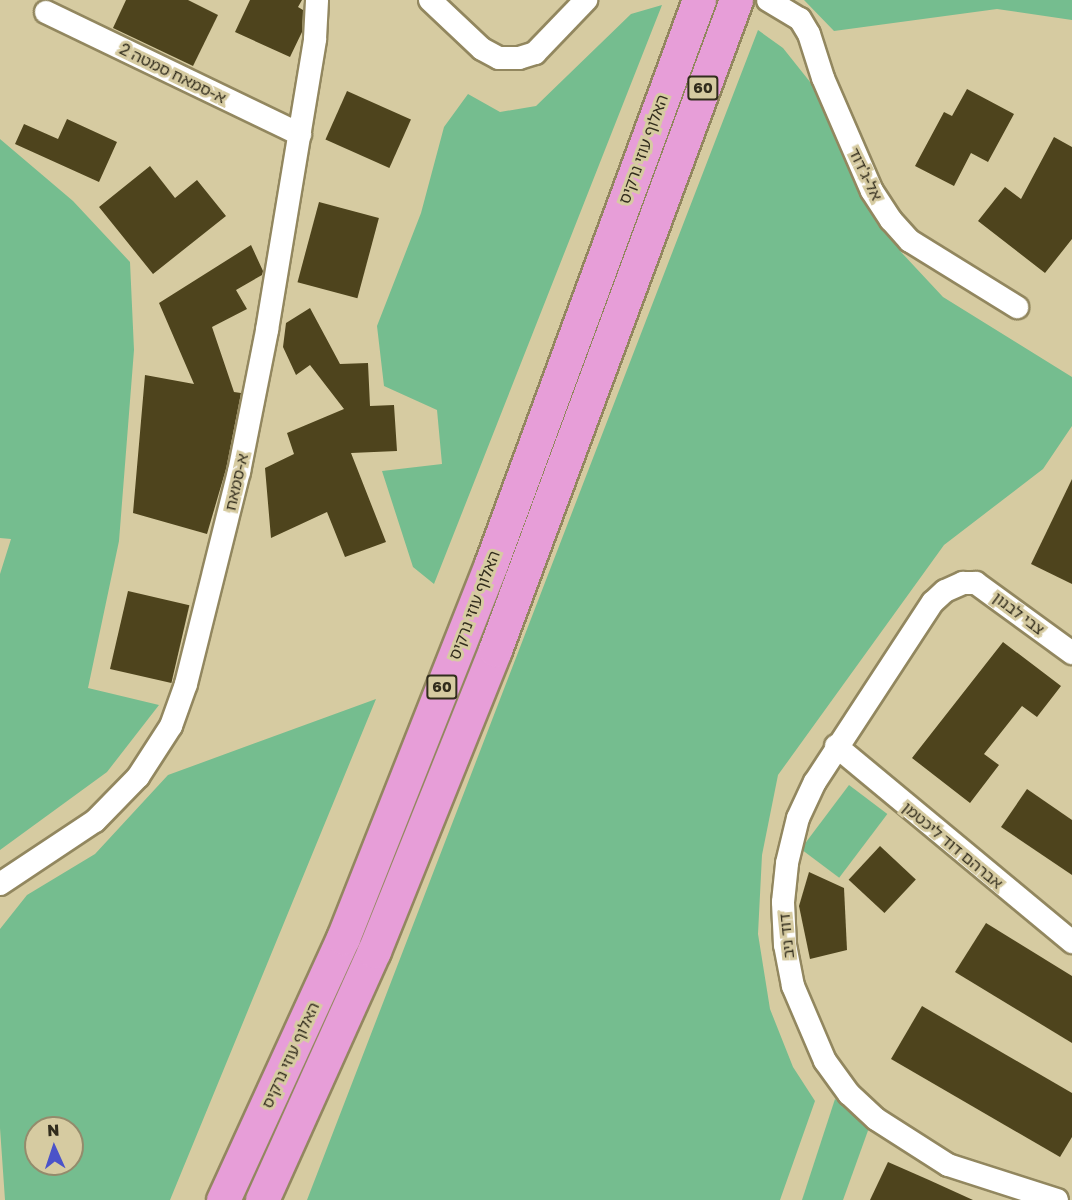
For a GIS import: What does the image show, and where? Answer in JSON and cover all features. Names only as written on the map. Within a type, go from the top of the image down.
[{"type":"highway","name":"האלוף עוזי נרקיס","points":[[223,1200],[343,938],[490,564],[699,0]]},
{"type":"highway","name":"האלוף עוזי נרקיס","points":[[262,1200],[374,951],[475,702],[736,0]]},
{"type":"street","name":"א-סמאח","points":[[0,884],[95,821],[138,777],[171,726],[186,684],[239,472],[300,134],[315,39],[317,0]]},
{"type":"street","points":[[430,0],[482,49],[499,58],[519,58],[535,53],[586,0]]},
{"type":"street","name":"אל-ג'דוד","points":[[768,0],[800,19],[809,34],[823,78],[859,160],[891,220],[910,241],[1017,307]]},
{"type":"street","name":"א-סמאח סמטה 2","points":[[46,12],[300,134]]},
{"type":"street","name":"צבי לבנון","points":[[963,583],[986,588],[1072,653]]},
{"type":"street","name":"דוד ניב","points":[[963,583],[933,603],[836,746],[798,818],[787,863],[785,945],[793,986],[807,1025],[825,1061],[849,1094],[910,1144],[989,1181],[1056,1200]]},
{"type":"street","name":"אברהם דוד ליכטמן","points":[[836,746],[1072,942]]},
{"type":"green space","points":[[804,0],[1072,0],[1072,20],[997,9],[834,31]]},
{"type":"green space","points":[[662,5],[434,584],[413,567],[382,471],[442,464],[437,410],[384,386],[377,326],[421,213],[444,127],[468,94],[500,112],[536,106],[631,14]]},
{"type":"green space","points":[[758,30],[783,48],[822,97],[858,178],[901,252],[943,297],[1072,377],[1072,426],[1043,469],[944,545],[778,775],[762,855],[758,934],[770,1009],[793,1067],[815,1101],[780,1200],[307,1200]]},
{"type":"green space","points":[[0,139],[73,201],[130,262],[134,350],[119,541],[88,688],[159,705],[107,772],[0,850],[0,574],[11,539],[0,538]]},
{"type":"green space","points":[[376,699],[170,1200],[5,1200],[0,1128],[0,929],[27,895],[95,854],[168,775]]},
{"type":"green space","points":[[849,785],[887,814],[839,878],[801,849]]},
{"type":"green space","points":[[835,1099],[870,1125],[843,1200],[802,1200]]},
{"type":"building","points":[[126,0],[188,0],[218,15],[193,66],[113,28]]},
{"type":"building","points":[[250,0],[302,0],[298,7],[303,10],[302,32],[290,57],[235,32]]},
{"type":"building","points":[[967,89],[1014,114],[988,162],[971,153],[954,186],[915,166],[944,112],[952,116]]},
{"type":"building","points":[[347,91],[411,119],[389,168],[325,139]]},
{"type":"building","points":[[67,119],[117,142],[99,182],[15,144],[24,124],[58,139]]},
{"type":"building","points":[[1054,137],[1072,147],[1072,239],[1045,273],[978,221],[1005,187],[1021,199]]},
{"type":"building","points":[[150,166],[175,198],[197,180],[226,216],[153,274],[99,207]]},
{"type":"building","points":[[319,202],[379,218],[357,298],[298,282]]},
{"type":"building","points":[[251,245],[263,271],[262,275],[236,290],[247,309],[212,327],[234,392],[241,393],[226,469],[207,534],[133,513],[145,375],[194,384],[159,303]]},
{"type":"building","points":[[310,308],[340,364],[368,363],[370,406],[394,405],[397,451],[351,453],[386,542],[345,557],[327,512],[271,538],[265,468],[294,454],[287,433],[344,409],[310,365],[296,375],[283,347],[286,323]]},
{"type":"building","points":[[1072,479],[1072,584],[1031,564]]},
{"type":"building","points":[[128,591],[189,605],[171,683],[110,669]]},
{"type":"building","points":[[1003,642],[1061,686],[1037,717],[1022,706],[984,754],[999,765],[970,803],[912,758]]},
{"type":"building","points":[[1027,789],[1072,820],[1072,875],[1001,827]]},
{"type":"building","points":[[880,846],[916,879],[884,913],[849,880]]},
{"type":"building","points":[[809,872],[844,888],[847,950],[810,959],[799,906]]},
{"type":"building","points":[[986,923],[1072,976],[1072,1043],[955,972]]},
{"type":"building","points":[[922,1006],[1072,1093],[1072,1137],[1060,1157],[891,1059]]},
{"type":"building","points":[[888,1162],[929,1180],[973,1200],[870,1200]]}]
